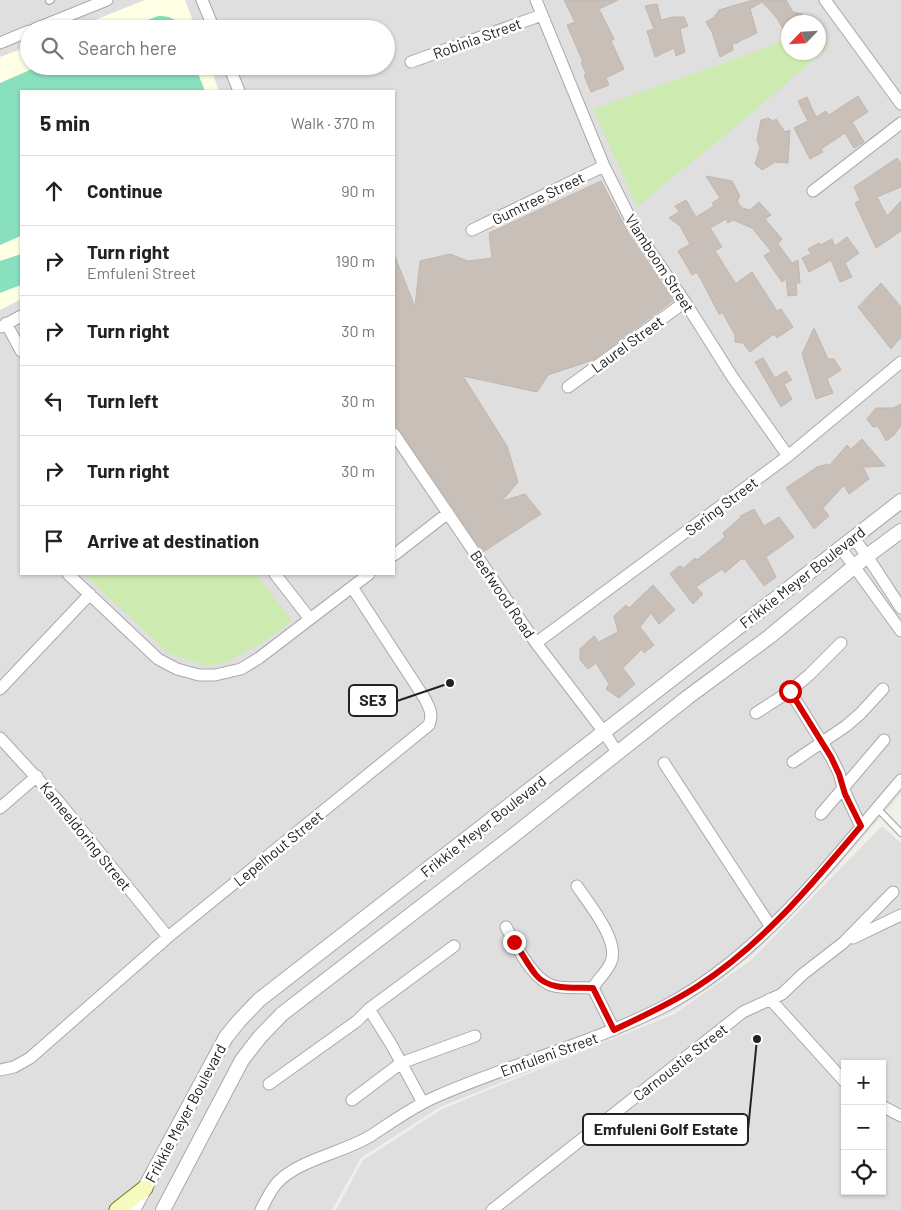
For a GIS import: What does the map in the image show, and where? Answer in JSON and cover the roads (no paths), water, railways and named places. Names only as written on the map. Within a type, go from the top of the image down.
[{"type":"main road","points":[[117,1210],[145,1188]]},
{"type":"street","points":[[57,20],[107,0]]},
{"type":"street","points":[[202,0],[210,20]]},
{"type":"street","name":"Vlamboom Street","points":[[536,0],[604,166],[637,232],[685,302],[733,378],[788,456]]},
{"type":"street","points":[[825,0],[901,104]]},
{"type":"street","name":"Robinia Street","points":[[411,62],[542,15]]},
{"type":"street","points":[[0,43],[20,35]]},
{"type":"street","points":[[233,75],[239,90]]},
{"type":"street","points":[[814,191],[901,123]]},
{"type":"street","name":"Gumtree Street","points":[[472,230],[604,166]]},
{"type":"street","name":"Laurel Street","points":[[568,387],[685,302]]},
{"type":"street","points":[[20,316],[3,325],[20,350]]},
{"type":"street","name":"Sering Street","points":[[536,643],[788,456],[901,362]]},
{"type":"street","name":"Beefwood Road","points":[[395,435],[536,643],[617,752]]},
{"type":"street","name":"Frikkie Meyer Boulevard","points":[[133,1210],[222,1043],[238,1021],[259,1000],[901,501]]},
{"type":"street","points":[[395,553],[448,513]]},
{"type":"street","name":"Frikkie Meyer Boulevard","points":[[162,1210],[242,1060],[268,1027],[282,1014],[617,752],[768,637],[867,556],[901,531]]},
{"type":"street","points":[[853,537],[901,608]]},
{"type":"street","points":[[840,548],[893,622],[901,630]]},
{"type":"street","points":[[69,575],[158,659],[177,669],[199,675],[215,675],[241,669],[259,658],[368,575]]},
{"type":"street","points":[[275,575],[310,619]]},
{"type":"street","name":"Lepelhout Street","points":[[0,1070],[14,1067],[30,1058],[168,937],[429,725],[432,717],[425,699],[352,587]]},
{"type":"street","points":[[0,689],[90,594]]},
{"type":"street","points":[[756,713],[790,691],[841,643]]},
{"type":"street","points":[[793,762],[860,714],[883,688]]},
{"type":"street","points":[[790,691],[836,766],[843,788],[861,826]]},
{"type":"street","name":"Kameeldoring Street","points":[[0,738],[59,802],[168,937]]},
{"type":"street","points":[[821,814],[884,740]]},
{"type":"street","points":[[664,763],[771,927]]},
{"type":"street","points":[[0,808],[37,776]]},
{"type":"street","name":"Emfuleni Street","points":[[261,1210],[272,1188],[287,1174],[361,1142],[423,1103],[460,1087],[614,1030],[665,1005],[699,985],[735,959],[771,927],[807,889],[901,780]]},
{"type":"street","points":[[577,886],[600,919],[612,946],[613,954],[610,964],[593,988]]},
{"type":"street","points":[[843,943],[893,892]]},
{"type":"street","points":[[843,943],[901,916]]},
{"type":"street","points":[[506,926],[536,976],[544,982],[555,986],[593,988]]},
{"type":"street","name":"Carnoustie Street","points":[[492,1210],[751,1007],[782,994],[803,974],[843,943]]},
{"type":"street","points":[[269,1084],[356,1021],[368,1009],[454,946]]},
{"type":"street","points":[[593,988],[614,1030]]},
{"type":"street","points":[[770,999],[841,1078]]},
{"type":"street","points":[[368,1009],[423,1103]]},
{"type":"street","points":[[352,1100],[401,1063],[475,1036]]},
{"type":"street","points":[[886,1108],[901,1116]]},
{"type":"lane","points":[[877,808],[901,833]]},
{"type":"place","name":"SE3","points":[[450,683]]},
{"type":"place","name":"Emfuleni Golf Estate","points":[[757,1039]]}]
